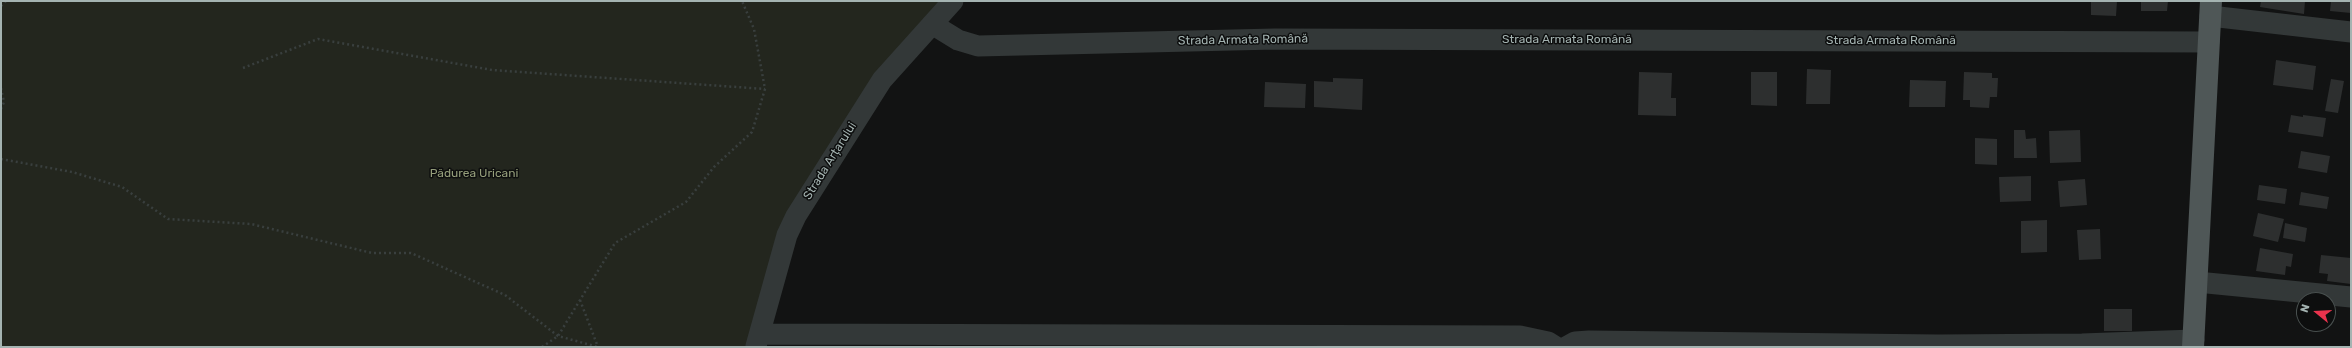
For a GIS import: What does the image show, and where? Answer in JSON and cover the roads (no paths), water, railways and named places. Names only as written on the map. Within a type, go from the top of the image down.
[{"type":"main road","points":[[2193,343],[2210,9]]},
{"type":"street","name":"Strada Arțarului","points":[[759,340],[787,235],[796,216],[882,80],[953,1]]},
{"type":"street","points":[[2210,9],[2351,32]]},
{"type":"street","name":"Strada Armata Română","points":[[932,24],[958,40],[978,46],[1276,39],[2208,42]]},
{"type":"street","points":[[2197,282],[2351,297]]},
{"type":"street","points":[[759,340],[1520,336],[1548,342],[1556,347]]},
{"type":"street","points":[[1566,347],[1575,342],[1589,341],[1946,345],[2193,343]]},
{"type":"park label","name":"Pădurea Uricani","points":[[474,174]]}]
